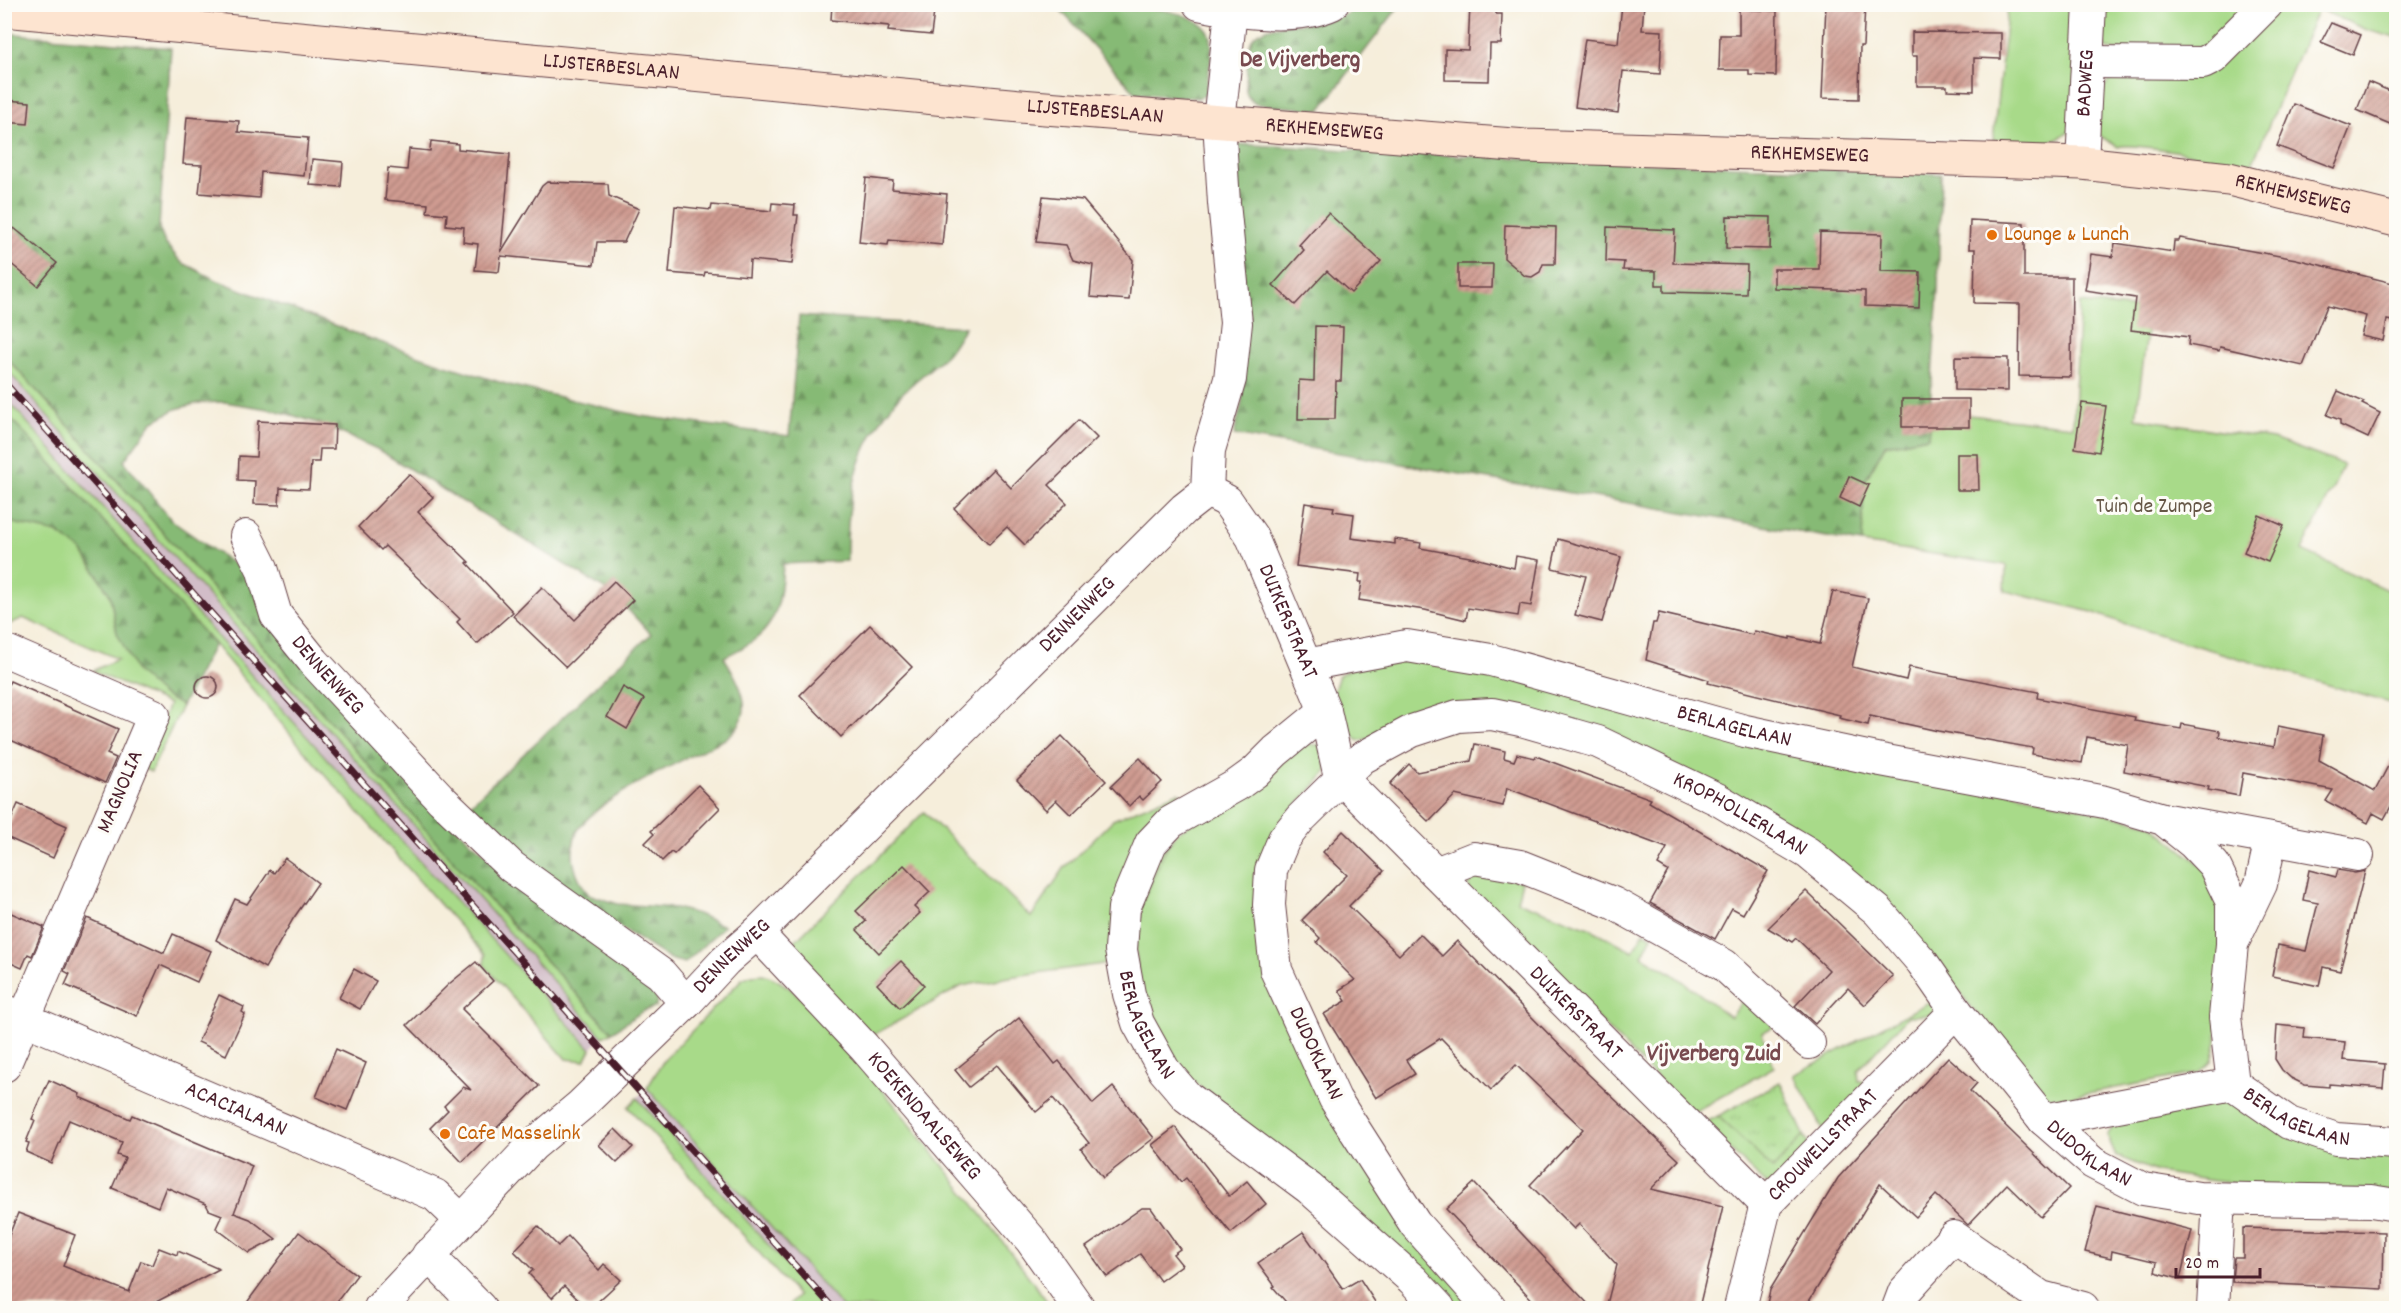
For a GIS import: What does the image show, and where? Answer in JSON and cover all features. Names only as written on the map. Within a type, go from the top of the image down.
[{"type":"street","points":[[1199,4],[1231,11],[1296,12],[1332,4]]},
{"type":"street","name":"BADWEG","points":[[2082,163],[2090,4]]},
{"type":"street","points":[[2088,62],[2204,63],[2213,58],[2267,4]]},
{"type":"street","name":"LIJSTERBESLAAN","points":[[4,10],[167,14],[928,97],[1219,121]]},
{"type":"street","points":[[1207,491],[1209,450],[1230,379],[1236,323],[1224,203],[1219,121],[1231,11]]},
{"type":"street","name":"REKHEMSEWEG","points":[[1219,121],[1526,146],[2082,163],[2229,178],[2397,220]]},
{"type":"street","name":"DUIKERSTRAAT","points":[[1207,491],[1227,501],[1252,537],[1325,711],[1340,777],[1766,1204]]},
{"type":"street","name":"DENNENWEG","points":[[380,1308],[532,1146],[581,1105],[1184,509],[1207,491]]},
{"type":"street","name":"DENNENWEG","points":[[246,536],[262,568],[276,615],[314,662],[442,800],[512,867],[661,974],[686,1003]]},
{"type":"street","name":"BERLAGELAAN","points":[[1306,665],[1407,646],[1491,660],[1746,731],[1881,760],[2105,802],[2163,819],[2358,855]]},
{"type":"street","name":"MAGNOLIA","points":[[4,650],[154,715],[15,1014]]},
{"type":"street","name":"BERLAGELAAN","points":[[1325,711],[1276,751],[1255,772],[1237,785],[1171,822],[1151,843],[1124,908],[1121,950],[1138,1023],[1164,1070],[1186,1097],[1309,1188],[1413,1280],[1439,1308]]},
{"type":"street","name":"KROPHOLLERLAAN","points":[[1340,777],[1362,758],[1412,731],[1458,716],[1492,714],[1598,742],[1717,799],[1808,854],[1878,911],[1922,962],[1956,1011],[2044,1120]]},
{"type":"street","name":"DUDOKLAAN","points":[[1340,777],[1284,839],[1271,870],[1269,905],[1276,969],[1341,1109],[1415,1224],[1490,1308]]},
{"type":"street","name":"BERLAGELAAN","points":[[2163,819],[2193,843],[2214,865],[2232,902],[2232,944],[2225,1017],[2233,1084],[2289,1123],[2336,1139],[2397,1143]]},
{"type":"street","name":"BERLAGELAAN","points":[[2232,944],[2261,885],[2271,839]]},
{"type":"street","points":[[1436,873],[1474,858],[1520,866],[1612,903],[1724,965],[1809,1043]]},
{"type":"street","name":"KOEKENDAALSEWEG","points":[[757,933],[864,1047],[1031,1240],[1079,1308]]},
{"type":"street","name":"CROUWELLSTRAAT","points":[[1740,1308],[1766,1204],[1956,1011]]},
{"type":"street","points":[[4,1066],[15,1014]]},
{"type":"street","name":"ACACIALAAN","points":[[15,1014],[435,1195],[461,1220]]},
{"type":"street","name":"DUDOKLAAN","points":[[2044,1120],[2233,1084]]},
{"type":"street","name":"DUDOKLAAN","points":[[2044,1120],[2093,1164],[2143,1189],[2199,1198],[2371,1201],[2397,1205]]},
{"type":"street","points":[[2213,1308],[2219,1199]]},
{"type":"street","points":[[1898,1308],[1904,1292],[1954,1237],[2041,1297],[2083,1308]]},
{"type":"street","points":[[428,1255],[480,1308]]},
{"type":"shaded area","points":[[4,368],[603,1037],[591,1049],[271,697],[5,396]]},
{"type":"shaded area","points":[[647,1088],[843,1308],[825,1308],[637,1098]]},
{"type":"green space","points":[[1056,5],[1115,5],[1164,10],[1185,16],[1201,24],[1210,35],[1211,41],[1205,95],[1198,98],[1136,93]]},
{"type":"green space","points":[[1361,5],[1400,5],[1320,110],[1256,104],[1252,101],[1247,94],[1246,86],[1248,51],[1252,39],[1258,33],[1276,26],[1332,19]]},
{"type":"green space","points":[[2008,5],[2079,5],[2072,131],[2049,142],[1993,140]]},
{"type":"green space","points":[[2102,5],[2258,5],[2215,47],[2185,57],[2107,49],[2103,44]]},
{"type":"green space","points":[[2280,5],[2396,5],[2396,38],[2367,30],[2318,9],[2251,167],[2161,149],[2118,147],[2095,133],[2099,97],[2112,77],[2206,71]]},
{"type":"green space","points":[[5,33],[171,48],[159,228],[165,243],[181,262],[216,280],[360,335],[509,385],[641,416],[789,436],[799,316],[965,327],[947,354],[899,397],[884,415],[873,434],[856,474],[849,516],[847,561],[783,564],[779,597],[771,622],[753,640],[724,657],[741,689],[744,700],[742,720],[725,739],[641,782],[598,810],[583,824],[575,837],[573,860],[580,881],[588,894],[618,904],[676,908],[698,914],[724,926],[685,963],[669,959],[536,871],[460,814],[651,634],[613,594],[377,449],[319,423],[274,410],[225,402],[199,403],[176,409],[152,422],[124,461],[172,521],[256,580],[265,615],[294,653],[388,760],[470,841],[551,907],[619,951],[646,973],[657,998],[656,1007],[643,1011],[612,1032],[457,865],[5,356]]},
{"type":"green space","points":[[1234,144],[1444,155],[1941,174],[1938,290],[1928,437],[1885,445],[1864,483],[1862,543],[1234,435],[1242,403],[1244,339]]},
{"type":"green space","name":"Tuin de Zumpe","points":[[2080,303],[2150,310],[2136,418],[2273,439],[2344,465],[2302,551],[2396,594],[2396,705],[2134,627],[2092,612],[2005,591],[2006,565],[1862,543],[1864,483],[1885,445],[1928,437],[1931,411],[2073,426]]},
{"type":"green space","points":[[5,356],[457,865],[612,1032],[603,1037],[5,368]]},
{"type":"green space","points":[[4,396],[271,697],[591,1049],[585,1061],[566,1059],[484,965],[485,955],[313,761],[214,644],[5,412]]},
{"type":"green space","points":[[5,412],[214,644],[182,706],[161,694],[137,672],[117,633],[110,595],[82,550],[57,533],[5,521]]},
{"type":"green space","points":[[5,521],[57,533],[82,550],[110,595],[117,633],[161,694],[182,706],[151,772],[143,768],[169,704],[92,671],[118,659],[23,618],[5,626]]},
{"type":"green space","points":[[1415,660],[1469,668],[2150,824],[2207,870],[2223,910],[2217,1042],[2212,1061],[2199,1073],[2065,1097],[2043,1097],[1891,906],[1557,719],[1359,740],[1346,730],[1332,697],[1339,675],[1353,667]]},
{"type":"green space","points":[[1306,744],[1320,745],[1328,770],[1292,811],[1266,972],[1479,1308],[1454,1308],[1224,1106],[1176,1067],[1155,1029],[1138,981],[1134,922],[1149,874],[1177,833]]},
{"type":"green space","points":[[1178,792],[1187,799],[1117,962],[962,986],[866,1039],[785,951],[924,812],[1031,917],[1065,867],[1113,820]]},
{"type":"green space","points":[[1478,871],[1522,881],[1517,901],[1589,928],[1633,951],[1644,932],[1652,936],[1642,956],[1673,974],[1730,1017],[1744,999],[1774,1026],[1762,1033],[1774,1067],[1692,1113],[1469,890],[1468,877]]},
{"type":"green space","points":[[763,974],[779,981],[796,994],[831,1028],[951,1176],[1052,1308],[843,1308],[647,1088],[664,1060],[742,979],[751,975]]},
{"type":"green space","points":[[1940,996],[1941,1000],[1933,1015],[1908,1016],[1858,1071],[1859,1081],[1869,1081],[1825,1133],[1794,1075]]},
{"type":"green space","points":[[1780,1082],[1804,1135],[1773,1169],[1718,1116]]},
{"type":"green space","points":[[2227,1097],[2396,1154],[2396,1192],[2273,1188],[2157,1172],[2116,1156],[2107,1135],[2118,1121]]},
{"type":"green space","points":[[637,1098],[825,1308],[786,1308],[798,1296],[628,1107]]},
{"type":"green space","points":[[1718,1116],[1773,1168],[1804,1135],[1811,1148],[1773,1190],[1702,1124]]},
{"type":"building","points":[[832,4],[935,4],[931,35],[888,31],[889,26],[831,20]]},
{"type":"building","points":[[1470,4],[1496,4],[1496,14],[1502,14],[1501,44],[1490,44],[1489,81],[1445,80],[1445,49],[1468,50]]},
{"type":"building","points":[[1622,4],[1644,4],[1642,30],[1662,31],[1660,74],[1623,71],[1618,113],[1575,107],[1585,39],[1618,43]]},
{"type":"building","points":[[1826,4],[1865,4],[1863,46],[1860,46],[1859,99],[1822,98]]},
{"type":"building","points":[[1739,9],[1777,11],[1776,76],[1749,75],[1749,70],[1719,70],[1720,35],[1739,35]]},
{"type":"building","points":[[2331,23],[2361,35],[2353,55],[2321,42]]},
{"type":"building","points":[[1912,32],[2001,33],[2001,59],[1974,58],[1974,91],[1947,90],[1947,86],[1917,86],[1917,56],[1912,56]]},
{"type":"building","points":[[2368,82],[2397,94],[2397,127],[2357,110]]},
{"type":"building","points":[[6,100],[30,102],[28,124],[4,122]]},
{"type":"building","points":[[2294,104],[2351,126],[2334,168],[2277,146]]},
{"type":"building","points":[[187,117],[239,121],[238,132],[308,138],[304,176],[261,172],[259,198],[199,193],[202,165],[183,164]]},
{"type":"building","points":[[431,141],[458,144],[458,149],[510,154],[501,252],[542,186],[547,182],[608,184],[609,196],[639,209],[624,242],[597,242],[594,265],[501,256],[499,272],[475,270],[478,244],[463,242],[464,227],[446,225],[447,214],[427,212],[428,204],[385,200],[388,168],[407,170],[409,149],[430,151]]},
{"type":"building","points":[[312,159],[343,162],[341,187],[310,185]]},
{"type":"building","points":[[866,178],[893,181],[892,189],[947,194],[942,245],[889,240],[888,245],[859,242]]},
{"type":"building","points":[[1043,196],[1083,200],[1115,238],[1133,260],[1129,300],[1090,297],[1093,265],[1073,260],[1066,245],[1036,242]]},
{"type":"building","points":[[772,203],[795,205],[794,215],[798,215],[792,264],[750,260],[749,276],[705,272],[704,276],[669,273],[675,206],[711,210],[712,205],[771,211]]},
{"type":"building","points":[[1328,213],[1381,261],[1351,293],[1327,271],[1295,305],[1273,285],[1304,250],[1299,245]]},
{"type":"building","points":[[1727,216],[1771,217],[1770,249],[1726,248]]},
{"type":"building","points":[[1970,220],[2024,223],[2024,277],[2072,277],[2071,377],[2019,376],[2020,304],[1974,303],[1975,249],[1969,249]]},
{"type":"building","points":[[1505,225],[1556,227],[1555,264],[1543,264],[1540,272],[1532,277],[1525,276],[1504,258]]},
{"type":"building","points":[[1607,227],[1675,230],[1673,263],[1747,265],[1746,294],[1664,292],[1664,285],[1656,285],[1656,271],[1623,270],[1624,262],[1606,261]]},
{"type":"building","points":[[14,228],[57,263],[38,286],[4,258],[4,240]]},
{"type":"building","points":[[1820,232],[1882,234],[1881,271],[1920,272],[1919,308],[1865,306],[1865,291],[1774,288],[1774,269],[1819,269]]},
{"type":"building","points":[[2180,238],[2296,259],[2397,284],[2397,322],[2387,320],[2383,341],[2361,336],[2366,316],[2327,306],[2303,366],[2220,347],[2219,351],[2188,345],[2189,337],[2131,330],[2135,298],[2085,290],[2091,254],[2113,257],[2115,243],[2173,252],[2174,241],[2179,241]]},
{"type":"building","points":[[1458,264],[1493,264],[1492,288],[1458,288]]},
{"type":"building","points":[[1315,326],[1343,327],[1341,381],[1336,381],[1335,419],[1298,419],[1299,380],[1314,381]]},
{"type":"building","points":[[1955,357],[2008,358],[2008,391],[1955,390]]},
{"type":"building","points":[[2338,391],[2364,402],[2362,404],[2380,413],[2368,438],[2340,425],[2340,420],[2327,415]]},
{"type":"building","points":[[1902,399],[1969,399],[1969,427],[1902,427]]},
{"type":"building","points":[[2082,403],[2106,406],[2099,452],[2075,448]]},
{"type":"building","points":[[1079,420],[1097,438],[1049,485],[1067,503],[1025,545],[1007,527],[989,544],[954,508],[993,469],[1011,488]]},
{"type":"building","points":[[258,421],[335,425],[334,449],[320,449],[319,462],[311,462],[309,489],[280,488],[279,505],[254,504],[255,481],[238,480],[239,456],[256,457]]},
{"type":"building","points":[[1957,454],[1978,454],[1979,490],[1957,490]]},
{"type":"building","points":[[409,474],[433,497],[418,512],[469,562],[467,563],[513,612],[477,644],[457,622],[460,619],[385,546],[381,550],[358,527]]},
{"type":"building","points":[[1849,476],[1869,485],[1859,507],[1840,498]]},
{"type":"building","points":[[1305,503],[1334,507],[1333,511],[1354,514],[1351,538],[1395,544],[1395,539],[1421,543],[1420,548],[1514,568],[1516,556],[1539,560],[1531,606],[1520,604],[1518,616],[1468,608],[1466,620],[1425,610],[1359,600],[1362,582],[1359,582],[1360,574],[1296,566]]},
{"type":"building","points":[[2259,515],[2284,526],[2268,562],[2244,552]]},
{"type":"building","points":[[1558,539],[1621,557],[1602,622],[1575,615],[1586,576],[1552,568]]},
{"type":"building","points":[[614,581],[633,600],[566,667],[513,616],[542,587],[575,620]]},
{"type":"building","points":[[1833,591],[1868,598],[1852,667],[1906,680],[1909,667],[2038,692],[2037,698],[2135,717],[2134,721],[2181,729],[2182,724],[2220,731],[2219,737],[2274,747],[2278,726],[2323,735],[2319,760],[2375,791],[2397,749],[2397,795],[2384,819],[2373,813],[2368,823],[2326,801],[2333,790],[2243,773],[2239,796],[2208,790],[2209,787],[2124,771],[2128,745],[2087,737],[2082,763],[2032,754],[2033,748],[1870,716],[1868,725],[1839,718],[1840,715],[1708,683],[1709,680],[1646,660],[1653,623],[1656,623],[1659,613],[1753,635],[1754,631],[1820,644]]},
{"type":"building","points":[[870,625],[912,667],[841,737],[800,695]]},
{"type":"building","points":[[203,676],[211,676],[218,683],[218,691],[211,698],[203,698],[196,691],[196,683]]},
{"type":"building","points":[[10,681],[118,729],[107,754],[116,758],[105,783],[4,737],[4,693]]},
{"type":"building","points":[[623,687],[644,699],[627,729],[607,717]]},
{"type":"building","points":[[1062,736],[1106,781],[1071,815],[1056,800],[1046,810],[1017,780]]},
{"type":"building","points":[[1475,744],[1505,751],[1504,758],[1514,761],[1517,754],[1535,758],[1536,756],[1651,799],[1649,802],[1768,871],[1743,914],[1732,908],[1715,939],[1650,903],[1668,871],[1658,865],[1667,848],[1507,788],[1503,806],[1455,795],[1429,822],[1390,784],[1409,764],[1417,772],[1471,761]]},
{"type":"building","points":[[1140,758],[1162,782],[1143,800],[1139,796],[1129,806],[1111,786]]},
{"type":"building","points":[[698,785],[720,808],[674,854],[671,852],[662,861],[645,843],[654,834],[651,831]]},
{"type":"building","points":[[18,804],[67,826],[53,858],[4,836]]},
{"type":"building","points":[[1343,831],[1384,871],[1349,906],[1399,955],[1420,934],[1442,956],[1457,941],[1586,1072],[1679,1160],[1651,1189],[1723,1206],[1699,1308],[1606,1308],[1617,1265],[1579,1224],[1574,1229],[1530,1185],[1583,1129],[1516,1065],[1491,1090],[1441,1038],[1406,1060],[1415,1074],[1376,1098],[1324,1014],[1346,1001],[1339,990],[1355,980],[1317,942],[1320,938],[1302,920],[1347,875],[1323,852]]},
{"type":"building","points":[[285,858],[318,883],[293,919],[265,968],[216,940],[235,899],[247,904],[270,870],[274,873]]},
{"type":"building","points":[[904,865],[930,892],[914,907],[920,913],[879,953],[857,930],[866,921],[856,911]]},
{"type":"building","points":[[2309,870],[2336,877],[2338,870],[2355,873],[2365,871],[2340,971],[2323,967],[2319,986],[2272,976],[2278,945],[2306,951],[2318,903],[2303,900]]},
{"type":"building","points":[[1806,891],[1893,976],[1865,1005],[1848,988],[1815,1024],[1795,1006],[1829,970],[1796,938],[1792,942],[1768,928]]},
{"type":"building","points":[[4,910],[44,927],[32,956],[28,954],[22,968],[4,960]]},
{"type":"building","points":[[87,918],[164,953],[173,934],[211,951],[197,982],[160,965],[137,1016],[65,985],[70,974],[64,971]]},
{"type":"building","points":[[901,961],[924,985],[900,1008],[877,984]]},
{"type":"building","points":[[476,962],[493,981],[462,1009],[539,1086],[462,1162],[430,1128],[448,1110],[444,1106],[463,1087],[471,1090],[407,1025],[449,984]]},
{"type":"building","points":[[354,969],[376,981],[360,1009],[339,998]]},
{"type":"building","points":[[219,995],[244,1007],[242,1012],[245,1014],[226,1055],[198,1042]]},
{"type":"building","points":[[1019,1018],[1055,1064],[1059,1061],[1093,1104],[1113,1087],[1154,1138],[1103,1178],[1081,1149],[1089,1143],[1053,1098],[1036,1112],[997,1065],[969,1087],[955,1070]]},
{"type":"building","points":[[2277,1025],[2305,1028],[2304,1038],[2345,1042],[2343,1060],[2385,1064],[2383,1088],[2329,1084],[2329,1087],[2305,1085],[2291,1078],[2275,1059]]},
{"type":"building","points":[[336,1049],[366,1063],[347,1110],[316,1097]]},
{"type":"building","points":[[1948,1057],[1977,1083],[1970,1091],[2069,1188],[2041,1217],[2007,1184],[1968,1225],[1936,1195],[1916,1217],[1880,1184],[1805,1308],[1766,1308],[1770,1290],[1838,1178]]},
{"type":"building","points":[[49,1080],[80,1094],[79,1097],[130,1119],[132,1115],[252,1166],[234,1213],[250,1219],[276,1239],[249,1253],[216,1228],[222,1215],[209,1210],[206,1204],[166,1187],[158,1207],[112,1188],[125,1158],[117,1155],[122,1142],[69,1120],[51,1163],[26,1152],[29,1143],[26,1142],[35,1120],[32,1119]]},
{"type":"building","points":[[1175,1127],[1229,1196],[1247,1181],[1266,1204],[1231,1233],[1186,1178],[1181,1182],[1152,1145]]},
{"type":"building","points":[[615,1129],[633,1147],[617,1163],[599,1145]]},
{"type":"building","points":[[1474,1183],[1592,1308],[1540,1308],[1446,1209]]},
{"type":"building","points":[[2097,1206],[2192,1230],[2180,1279],[2155,1272],[2157,1262],[2112,1251],[2111,1258],[2085,1252]]},
{"type":"building","points":[[1142,1208],[1151,1208],[1180,1249],[1173,1254],[1182,1265],[1160,1281],[1140,1254],[1107,1277],[1086,1247]]},
{"type":"building","points":[[18,1213],[75,1235],[63,1266],[129,1292],[141,1261],[152,1265],[159,1248],[177,1255],[178,1251],[219,1269],[156,1302],[168,1308],[4,1308],[4,1248]]},
{"type":"building","points":[[538,1226],[558,1246],[568,1236],[599,1270],[604,1264],[621,1280],[591,1308],[587,1308],[564,1286],[552,1298],[529,1274],[533,1270],[514,1251]]},
{"type":"building","points":[[2243,1228],[2384,1232],[2383,1289],[2232,1282],[2234,1258],[2243,1258]]},
{"type":"building","points":[[299,1232],[357,1275],[332,1308],[243,1308]]},
{"type":"building","points":[[1303,1232],[1343,1289],[1360,1279],[1379,1308],[1291,1308],[1273,1287],[1275,1286],[1258,1263]]},
{"type":"railway","points":[[4,382],[833,1308]]},
{"type":"place","name":"Lounge & Lunch","points":[[1992,235]]},
{"type":"place","name":"Cafe Masselink","points":[[445,1134]]},
{"type":"district","name":"De Vijverberg","points":[[1300,61]]},
{"type":"district","name":"Vijverberg Zuid","points":[[1714,1055]]}]
